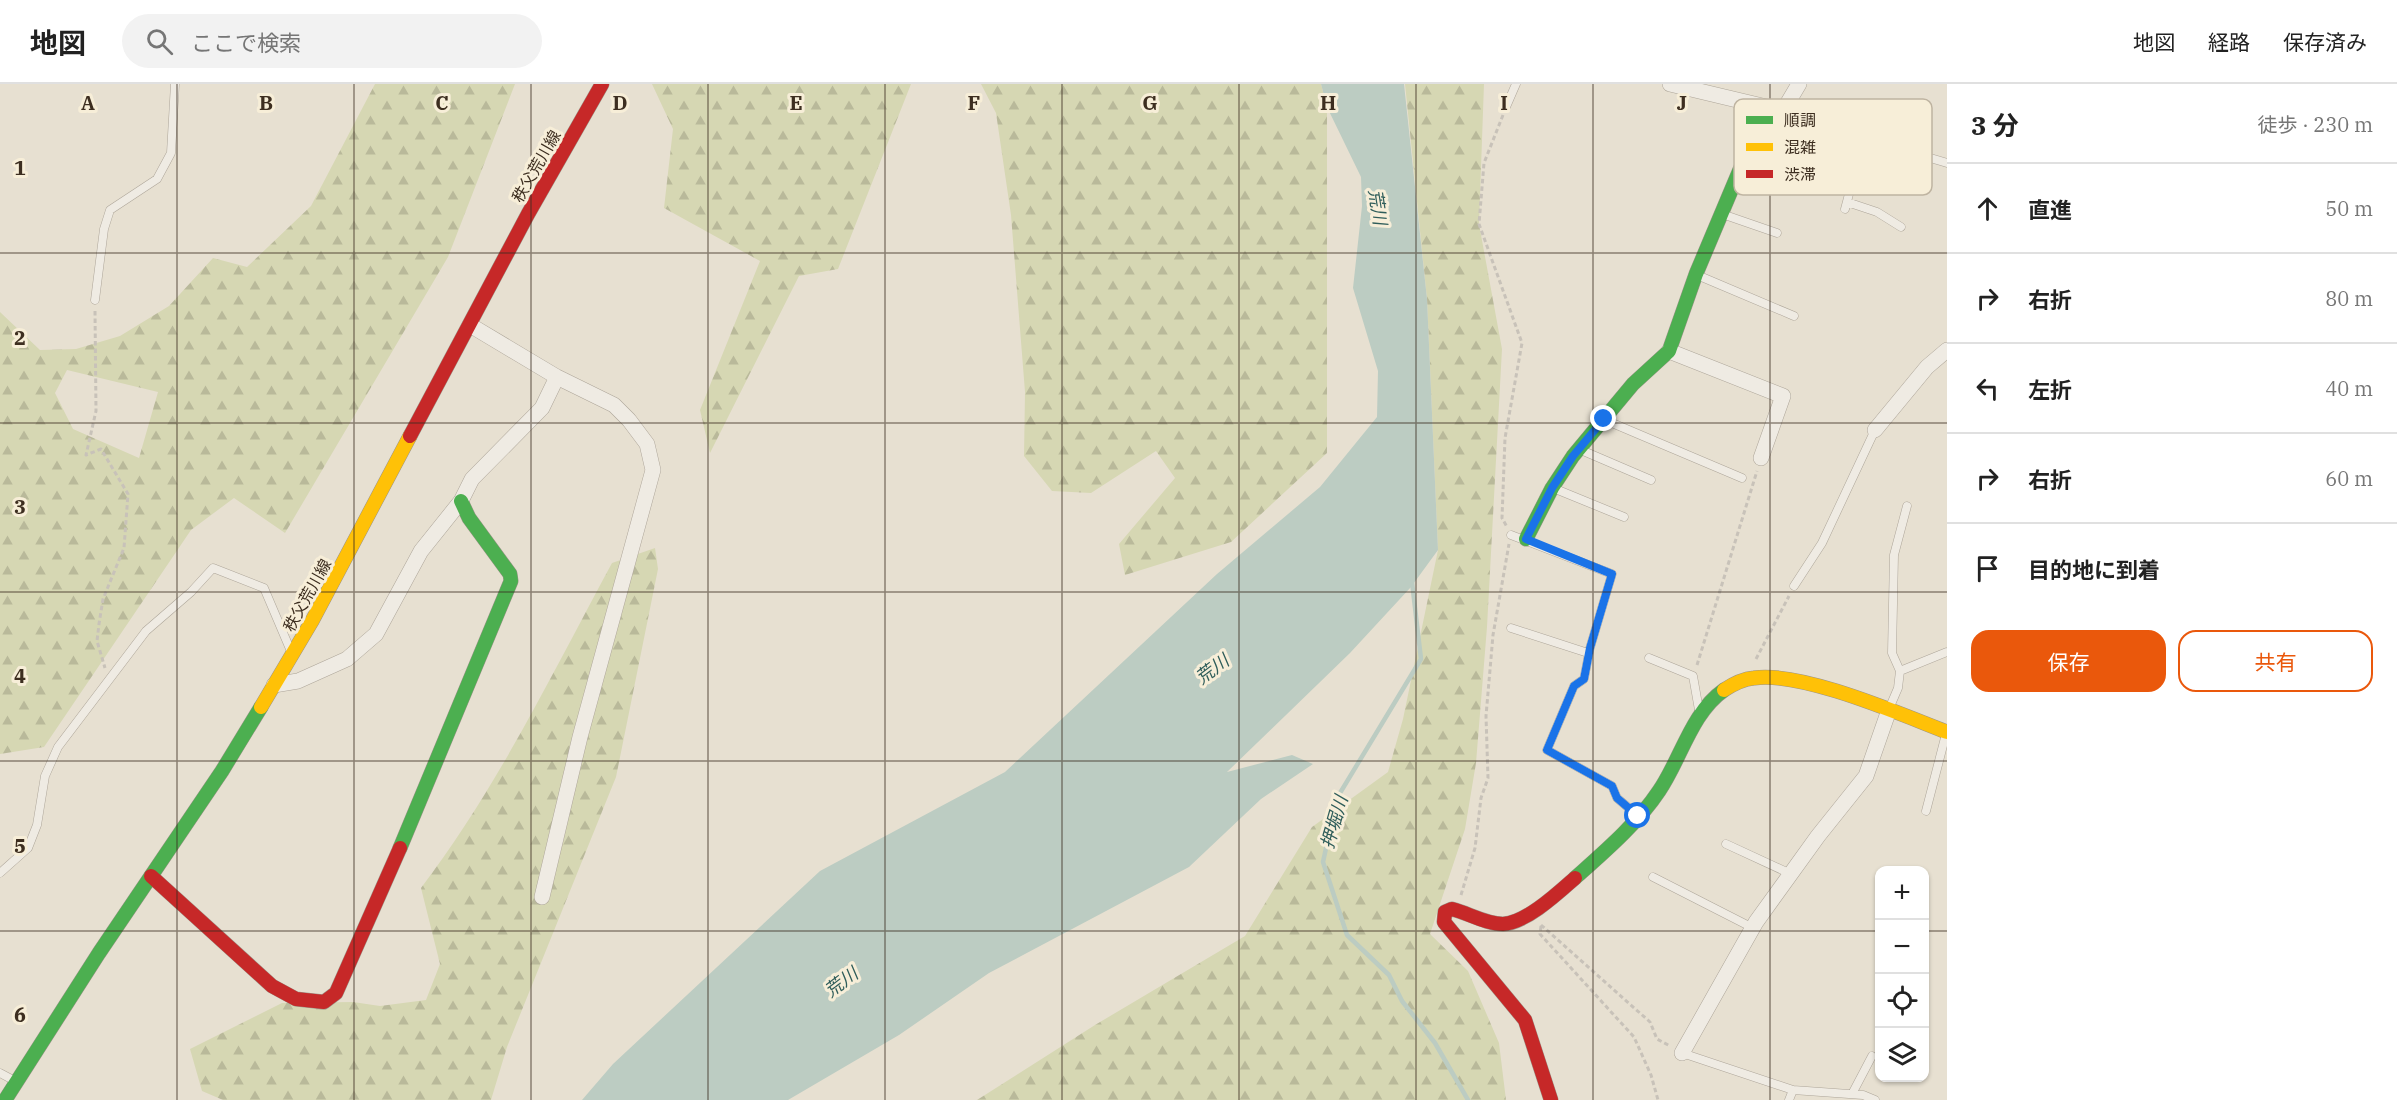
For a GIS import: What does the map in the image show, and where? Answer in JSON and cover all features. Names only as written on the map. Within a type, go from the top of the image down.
[{"type":"street","name":"秩父荒川線","points":[[13,1093],[151,876],[222,771],[312,621],[528,214],[602,84]]},
{"type":"street","points":[[1670,84],[1734,101]]},
{"type":"street","points":[[1790,99],[1799,84]]},
{"type":"street","points":[[1526,539],[1552,488],[1579,449],[1633,384],[1669,351],[1696,274],[1734,185]]},
{"type":"street","points":[[470,325],[557,377],[614,405],[647,444],[653,470],[580,737],[542,897]]},
{"type":"street","points":[[1875,430],[1927,367],[1947,350]]},
{"type":"street","points":[[1669,351],[1783,396],[1761,458]]},
{"type":"street","points":[[274,685],[298,681],[347,659],[376,634],[421,551],[461,501],[472,479],[542,408],[557,377]]},
{"type":"street","points":[[151,876],[272,986],[297,999],[324,1002],[336,993],[403,842],[511,581],[510,574],[469,518],[461,501]]},
{"type":"street","points":[[1551,1100],[1525,1020],[1444,921],[1445,912],[1452,909],[1504,924],[1520,920],[1563,890],[1638,816],[1659,791],[1700,717],[1723,689],[1750,678],[1781,679],[1844,694],[1947,732]]},
{"type":"street","points":[[1682,1053],[1753,928],[1866,776],[1889,710]]},
{"type":"lane","points":[[95,300],[104,229],[110,210],[157,179],[171,153],[175,84]]},
{"type":"lane","points":[[1506,107],[1516,84]]},
{"type":"lane","points":[[1932,158],[1947,163]]},
{"type":"lane","points":[[1849,195],[1846,206],[1877,212],[1901,227]]},
{"type":"lane","points":[[1722,214],[1777,233]]},
{"type":"lane","points":[[1696,274],[1794,316]]},
{"type":"lane","points":[[1604,419],[1742,478]]},
{"type":"lane","points":[[1794,586],[1822,543],[1875,430]]},
{"type":"lane","points":[[1579,449],[1651,480]]},
{"type":"lane","points":[[1552,488],[1624,517]]},
{"type":"lane","points":[[1889,710],[1898,688],[1900,671],[1892,653],[1893,555],[1907,506]]},
{"type":"lane","points":[[1511,535],[1612,574],[1588,653],[1584,679],[1574,686],[1547,750],[1612,786],[1617,798],[1638,816]]},
{"type":"lane","points":[[0,873],[28,848],[37,825],[45,776],[58,747],[146,631],[191,592],[213,568],[264,588],[292,654]]},
{"type":"lane","points":[[1511,628],[1588,653]]},
{"type":"lane","points":[[1900,671],[1947,652]]},
{"type":"lane","points":[[1649,658],[1693,676],[1700,717]]},
{"type":"lane","points":[[1926,811],[1947,732]]},
{"type":"lane","points":[[1726,844],[1791,874]]},
{"type":"lane","points":[[1653,877],[1753,928]]},
{"type":"lane","points":[[1682,1053],[1793,1090],[1845,1096],[1863,1095],[1875,1100]]},
{"type":"lane","points":[[1845,1096],[1872,1056]]},
{"type":"lane","points":[[0,1073],[13,1093]]},
{"type":"lane","points":[[1789,1100],[1793,1090]]},
{"type":"path","points":[[1452,909],[1460,899],[1475,848],[1481,798],[1488,778],[1486,716],[1493,635],[1511,535],[1502,518],[1505,438],[1522,343],[1479,224],[1484,163],[1506,107]]},
{"type":"path","points":[[95,300],[96,411],[86,454],[102,449],[128,494],[124,548],[103,599],[97,641],[109,678]]},
{"type":"path","points":[[1693,676],[1761,458]]},
{"type":"path","points":[[1750,678],[1754,665],[1794,586]]},
{"type":"path","points":[[1528,914],[1650,1022],[1658,1039],[1682,1053]]},
{"type":"path","points":[[1541,924],[1540,934],[1634,1037],[1651,1075],[1658,1100]]},
{"type":"green space","points":[[375,84],[515,84],[448,257],[285,533],[234,498],[191,530],[44,747],[0,754],[0,312],[40,350],[76,349],[120,336],[169,306],[213,258],[247,267],[311,206]],"holes":[[[67,370],[158,392],[139,458],[73,429],[55,393]]]},
{"type":"green space","points":[[652,84],[911,84],[838,269],[799,276],[710,453],[700,410],[760,261],[664,208],[673,129]]},
{"type":"green space","points":[[981,84],[1321,84],[1327,107],[1327,453],[1231,542],[1125,575],[1119,544],[1175,478],[1156,451],[1091,493],[1052,491],[1024,456],[1025,392],[1011,215],[996,113]]},
{"type":"green space","points":[[1405,84],[1484,84],[1479,224],[1502,349],[1487,627],[1476,763],[1465,829],[1430,934],[1468,971],[1499,1043],[1506,1100],[977,1100],[1095,1025],[1245,936],[1312,827],[1388,772],[1403,719],[1438,550],[1427,299]]},
{"type":"green space","points":[[655,548],[658,569],[616,777],[507,1047],[491,1100],[223,1100],[202,1091],[190,1049],[282,1003],[353,1002],[380,1006],[426,1000],[440,964],[421,888],[449,850],[499,770],[612,563]]},
{"type":"water","name":"荒川","points":[[1321,84],[1404,84],[1427,299],[1438,550],[1411,587],[1350,653],[1227,772],[1292,755],[1313,764],[1261,799],[1189,867],[989,973],[899,1035],[788,1100],[582,1100],[613,1064],[820,871],[1005,772],[1217,574],[1320,487],[1377,417],[1378,371],[1353,288],[1362,206],[1361,177],[1327,107]]},
{"type":"waterway","name":"押堀川","points":[[1412,582],[1421,659],[1337,798],[1323,862],[1347,935],[1389,975],[1402,1001],[1435,1043],[1468,1100]]},
{"type":"traffic: fast","points":[[1526,539],[1552,488],[1573,456],[1633,384],[1669,351],[1696,274],[1734,184]]},
{"type":"traffic: fast","points":[[400,848],[511,581],[510,574],[469,518],[461,501]]},
{"type":"traffic: fast","points":[[1575,878],[1641,815],[1667,778],[1703,711],[1724,690]]},
{"type":"traffic: fast","points":[[5,1100],[99,953],[222,771],[261,707]]},
{"type":"traffic: slow","points":[[261,707],[312,621],[410,436]]},
{"type":"traffic: slow","points":[[1724,690],[1738,682],[1754,678],[1798,681],[1878,705],[1947,732]]},
{"type":"traffic: jam","points":[[410,436],[528,214],[602,84]]},
{"type":"traffic: jam","points":[[151,876],[272,986],[296,999],[324,1002],[336,993],[400,848]]},
{"type":"traffic: jam","points":[[1551,1100],[1525,1020],[1444,922],[1445,912],[1452,909],[1490,922],[1503,924],[1512,922],[1531,913],[1575,878]]},
{"type":"route","points":[[1604,419],[1573,456],[1552,488],[1526,539],[1612,574],[1590,648],[1584,679],[1574,686],[1547,750],[1612,786],[1617,798],[1638,816]]}]
